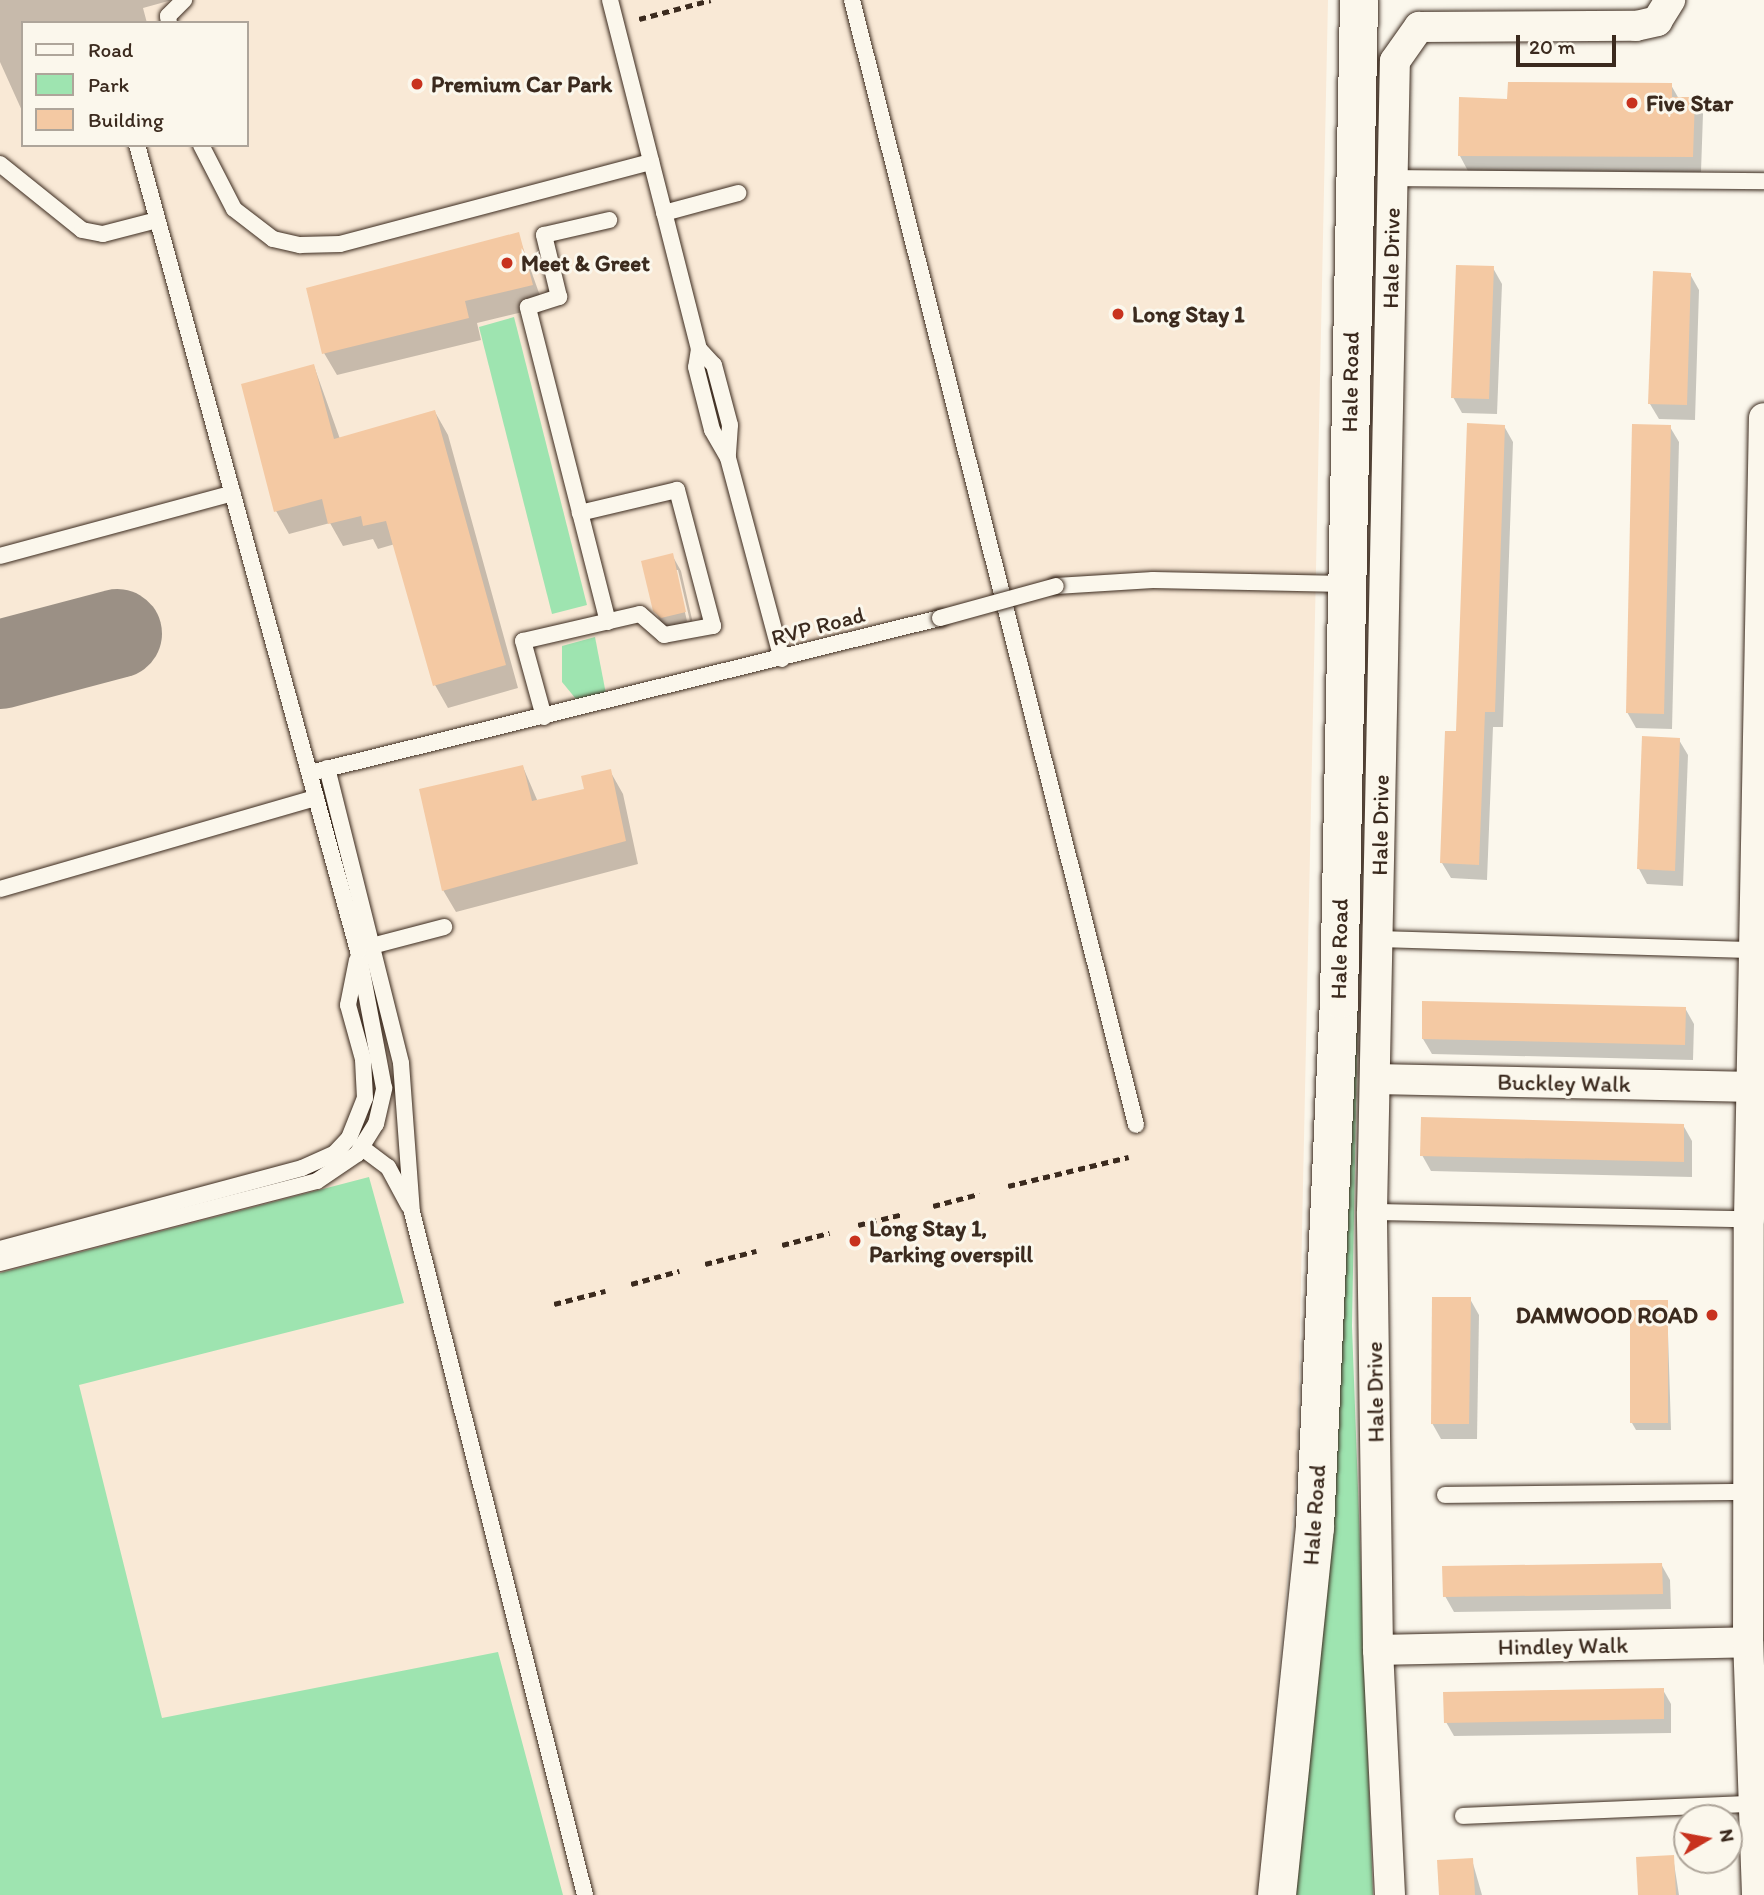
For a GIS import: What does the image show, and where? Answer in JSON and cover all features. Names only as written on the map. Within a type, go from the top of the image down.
[{"type":"street","name":"Hale Road","points":[[1277,1895],[1315,1528],[1339,999],[1345,584],[1359,0]]},
{"type":"street","name":"Hale Drive","points":[[1390,1895],[1378,1650],[1372,1212],[1378,1079],[1378,939],[1395,61],[1419,27],[1636,26],[1657,21],[1670,0]]},
{"type":"street","points":[[1354,179],[1393,178]]},
{"type":"street","points":[[1756,1895],[1751,1804],[1748,1642],[1749,1219],[1757,1087],[1764,418]]},
{"type":"street","name":"Buckley Walk","points":[[1378,1079],[1757,1087]]},
{"type":"street","name":"Hindley Walk","points":[[1378,1650],[1748,1642]]},
{"type":"lane","points":[[169,21],[168,16],[184,0]]},
{"type":"lane","points":[[610,0],[699,348],[715,365],[730,425],[728,458],[782,659]]},
{"type":"lane","points":[[852,0],[1136,1125]]},
{"type":"lane","points":[[138,147],[309,774],[401,1063],[412,1212],[585,1895]]},
{"type":"lane","points":[[202,147],[234,209],[273,239],[300,245],[340,244],[651,162]]},
{"type":"lane","points":[[0,164],[82,230],[103,234],[157,220]]},
{"type":"lane","points":[[1393,178],[1764,181]]},
{"type":"lane","points":[[664,213],[738,193]]},
{"type":"lane","points":[[608,622],[528,307],[559,298],[544,235],[609,220]]},
{"type":"lane","points":[[544,717],[523,641],[640,614],[664,635],[713,626],[677,490],[580,513]]},
{"type":"lane","points":[[0,556],[233,493]]},
{"type":"lane","name":"RVP Road","points":[[309,774],[782,659],[1056,586],[1153,579],[1345,584]]},
{"type":"lane","points":[[0,1263],[317,1181],[361,1147],[376,1124],[385,1079],[366,947],[327,768]]},
{"type":"lane","points":[[0,889],[316,798]]},
{"type":"lane","points":[[366,947],[443,927]]},
{"type":"lane","points":[[1378,939],[1758,950]]},
{"type":"lane","points":[[0,1249],[302,1168],[335,1153],[349,1138],[365,1098],[363,1059],[348,1005],[366,947]]},
{"type":"lane","points":[[361,1147],[388,1167],[412,1212]]},
{"type":"lane","points":[[1372,1212],[1749,1219]]},
{"type":"lane","points":[[1445,1496],[1748,1492]]},
{"type":"lane","points":[[1463,1816],[1751,1804]]},
{"type":"path","points":[[638,19],[711,0]]},
{"type":"path","points":[[1008,1186],[1129,1157]]},
{"type":"path","points":[[933,1206],[979,1194]]},
{"type":"path","points":[[858,1225],[903,1214]]},
{"type":"path","points":[[782,1245],[828,1233]]},
{"type":"path","points":[[705,1264],[756,1251]]},
{"type":"path","points":[[631,1284],[679,1271]]},
{"type":"path","points":[[554,1304],[605,1291]]},
{"type":"shaded area","points":[[0,0],[1328,0],[1297,1471],[1259,1895],[0,1895]]},
{"type":"green space","points":[[514,317],[587,605],[552,614],[479,327]]},
{"type":"green space","points":[[595,637],[606,694],[576,699],[562,682],[562,646]]},
{"type":"green space","points":[[1362,776],[1352,1326],[1373,1895],[1294,1895]]},
{"type":"green space","points":[[369,1177],[404,1303],[79,1385],[162,1718],[498,1652],[563,1895],[0,1895],[0,1273]]},
{"type":"building","points":[[1508,82],[1672,83],[1672,97],[1695,97],[1693,157],[1458,156],[1459,97],[1507,99]]},
{"type":"building","points":[[519,232],[533,285],[465,301],[469,318],[322,354],[306,288]]},
{"type":"building","points":[[1456,265],[1494,266],[1489,399],[1451,398]]},
{"type":"building","points":[[1653,271],[1691,273],[1687,405],[1648,404]]},
{"type":"building","points":[[314,364],[334,439],[435,410],[506,665],[433,686],[386,521],[363,526],[361,516],[328,524],[322,499],[274,512],[241,384]]},
{"type":"building","points":[[1467,423],[1505,425],[1495,712],[1485,712],[1479,865],[1440,863],[1445,731],[1456,731]]},
{"type":"building","points":[[1632,424],[1671,425],[1664,714],[1626,713]]},
{"type":"building","points":[[673,553],[686,612],[661,618],[653,611],[641,561]]},
{"type":"building","points":[[1642,736],[1680,738],[1675,871],[1637,869]]},
{"type":"building","points":[[523,765],[532,801],[584,789],[581,776],[611,769],[626,841],[442,891],[419,789]]},
{"type":"building","points":[[1422,1001],[1686,1007],[1685,1045],[1422,1039]]},
{"type":"building","points":[[1421,1117],[1684,1124],[1684,1162],[1420,1156]]},
{"type":"building","points":[[1432,1297],[1471,1297],[1469,1424],[1431,1424]]},
{"type":"building","points":[[1630,1300],[1668,1300],[1668,1423],[1630,1423]]},
{"type":"building","points":[[1662,1563],[1663,1594],[1443,1597],[1442,1566]]},
{"type":"building","points":[[1664,1688],[1664,1719],[1444,1723],[1443,1692]]},
{"type":"building","points":[[1673,1855],[1676,1895],[1638,1895],[1636,1857]]},
{"type":"building","points":[[1473,1858],[1475,1895],[1439,1895],[1437,1860]]},
{"type":"taxiway","points":[[0,664],[117,633]]},
{"type":"place","name":"Premium Car Park","points":[[417,84]]},
{"type":"place","name":"Five Star","points":[[1632,103]]},
{"type":"place","name":"Meet & Greet","points":[[507,263]]},
{"type":"place","name":"Long Stay 1","points":[[1118,314]]},
{"type":"place","name":"Long Stay 1, Parking overspill","points":[[855,1241]]},
{"type":"place","name":"DAMWOOD ROAD","points":[[1712,1315]]}]
